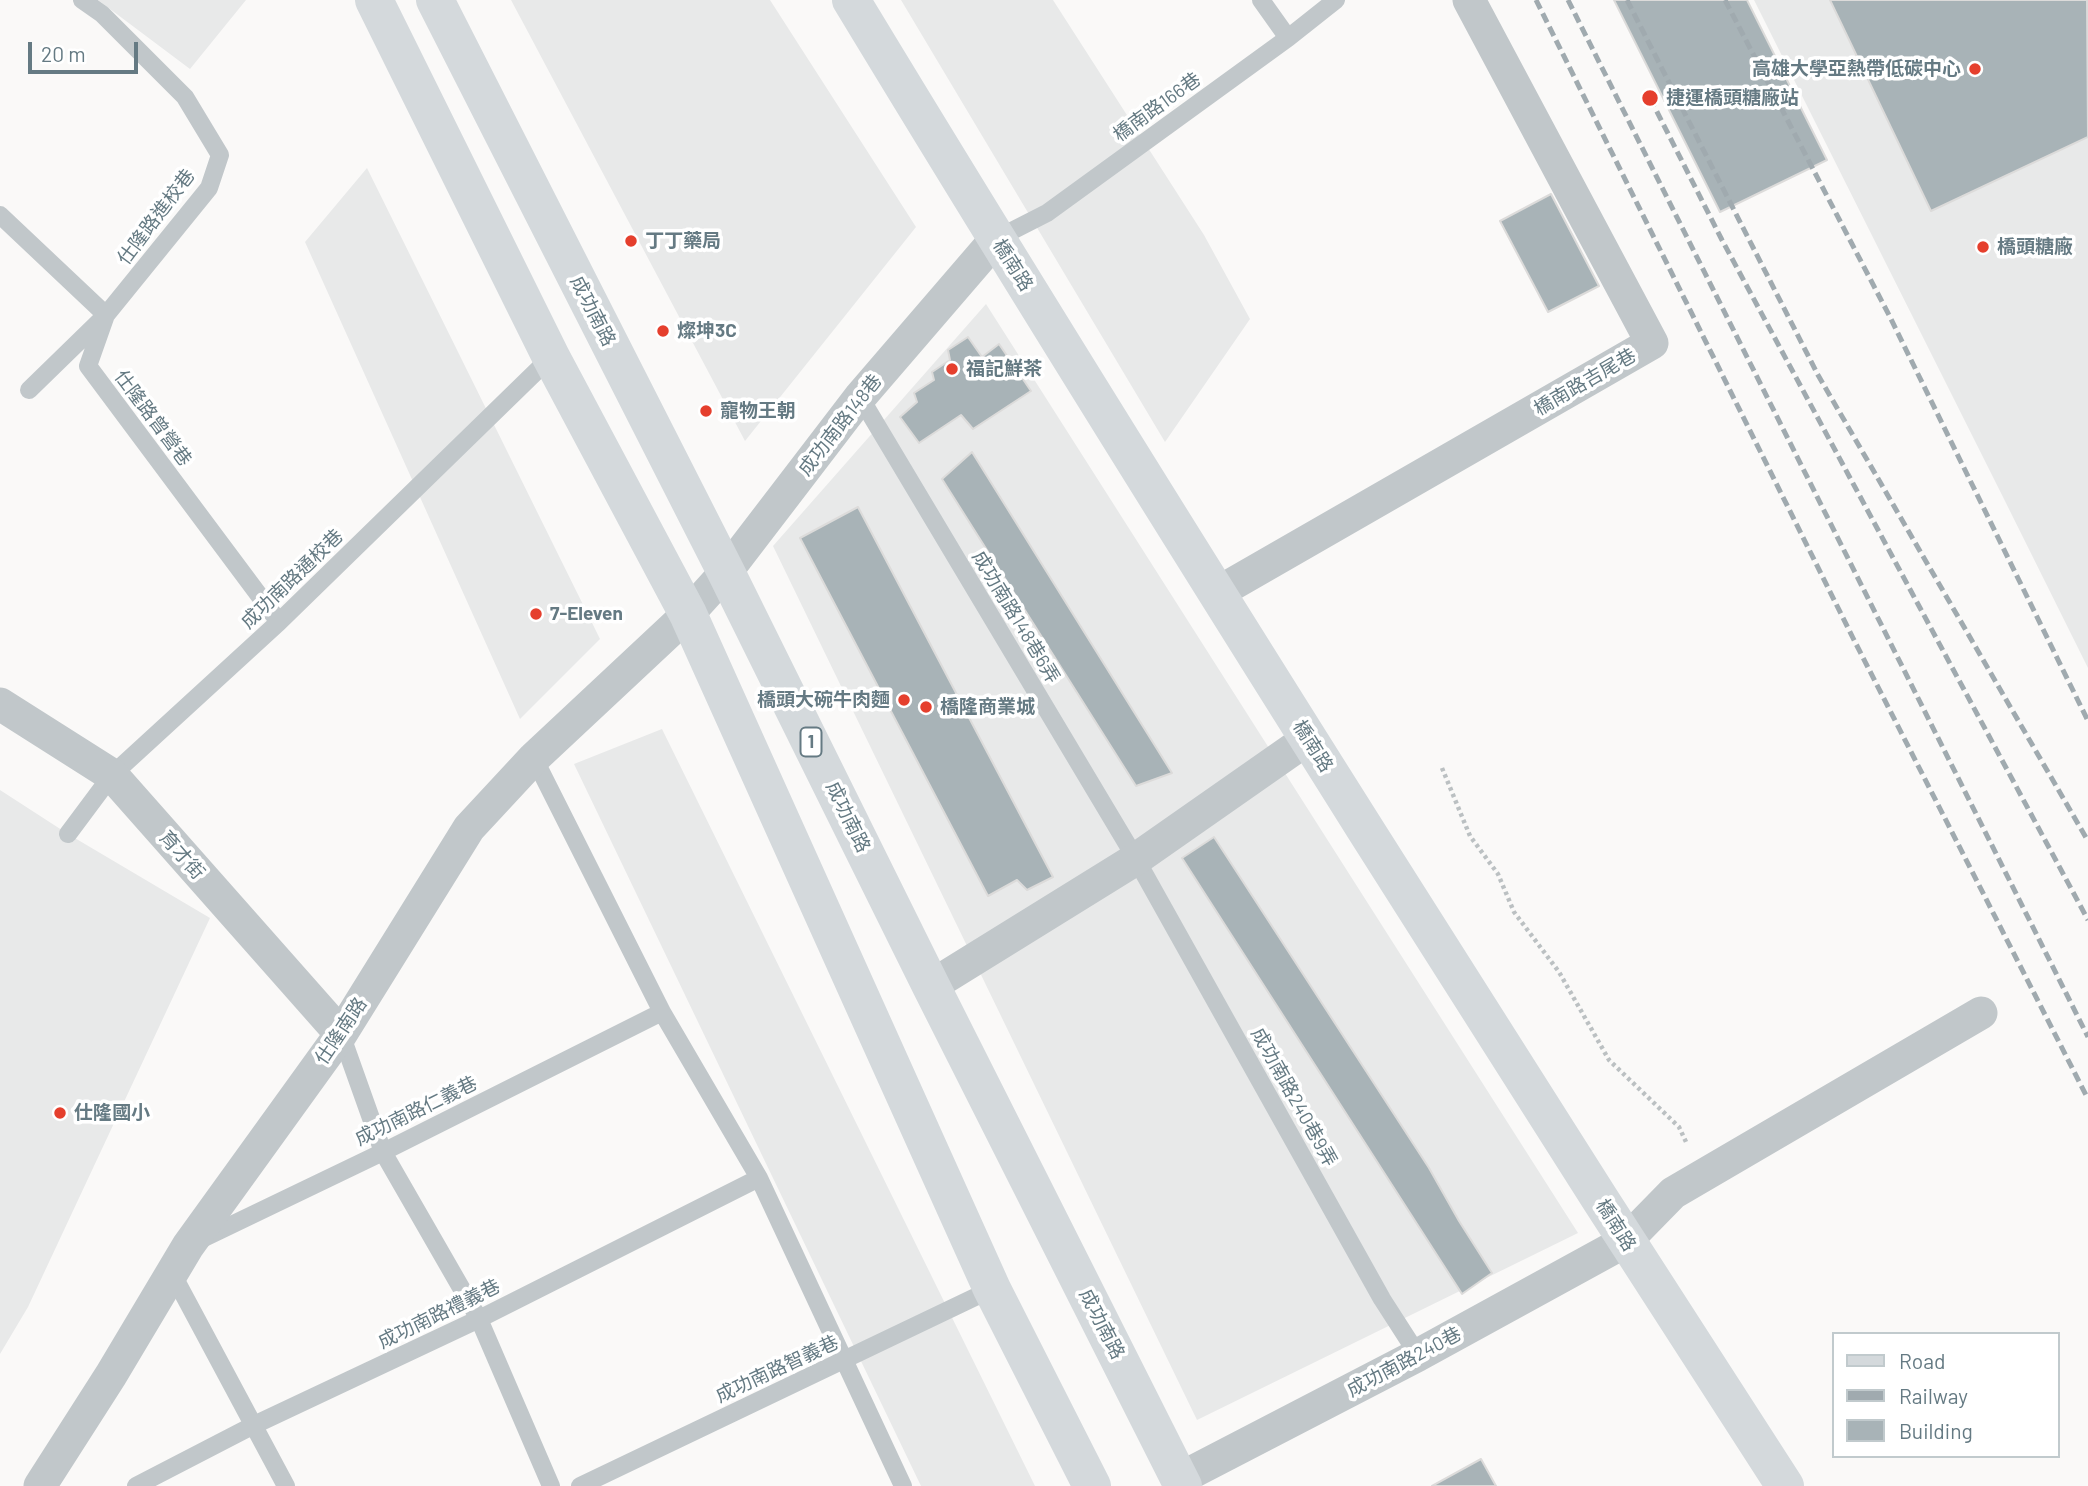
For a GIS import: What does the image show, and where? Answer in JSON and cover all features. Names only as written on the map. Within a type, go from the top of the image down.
[{"type":"main road","points":[[374,0],[551,357],[688,614],[992,1290],[1092,1486]]},
{"type":"main road","name":"成功南路","points":[[435,0],[726,572],[1181,1483]]},
{"type":"main road","name":"橋南路","points":[[851,0],[996,239],[1308,738],[1626,1241],[1785,1486]]},
{"type":"street","name":"橋南路吉尾巷","points":[[1217,593],[1652,343],[1469,0]]},
{"type":"street","name":"成功南路148巷","points":[[688,614],[726,572],[860,397],[996,239]]},
{"type":"street","name":"仕隆南路","points":[[40,1486],[180,1259],[341,1034],[469,828],[534,758],[688,614]]},
{"type":"street","name":"育才街","points":[[0,704],[112,775],[341,1034]]},
{"type":"street","points":[[931,986],[1136,859],[1308,738]]},
{"type":"street","name":"成功南路240巷","points":[[1181,1483],[1626,1241],[1673,1194],[1981,1013]]},
{"type":"lane","name":"仕隆路進校巷","points":[[29,390],[106,315],[209,188],[220,155],[185,97],[102,14],[82,0]]},
{"type":"lane","points":[[1261,0],[1288,38]]},
{"type":"lane","name":"橋南路166巷","points":[[996,239],[1047,213],[1288,38],[1336,0]]},
{"type":"lane","points":[[0,215],[106,315]]},
{"type":"lane","name":"仕隆路曾營巷","points":[[106,315],[88,366],[279,622]]},
{"type":"lane","name":"成功南路通校巷","points":[[68,834],[112,775],[279,622],[551,357]]},
{"type":"lane","name":"成功南路148巷6弄","points":[[860,397],[1136,859]]},
{"type":"lane","points":[[534,758],[662,1012],[759,1178],[903,1486]]},
{"type":"lane","name":"成功南路240巷9弄","points":[[1136,859],[1382,1299],[1418,1355]]},
{"type":"lane","name":"成功南路仁義巷","points":[[180,1259],[383,1152],[662,1012]]},
{"type":"lane","points":[[341,1034],[383,1152],[479,1319],[551,1486]]},
{"type":"lane","name":"成功南路禮義巷","points":[[136,1486],[252,1426],[479,1319],[759,1178]]},
{"type":"lane","points":[[180,1259],[252,1426],[286,1486]]},
{"type":"lane","name":"成功南路智義巷","points":[[580,1486],[992,1290]]},
{"type":"path","points":[[1441,768],[1470,836],[1498,874],[1514,912],[1559,972],[1609,1060],[1679,1127],[1701,1177]]},
{"type":"shaded area","points":[[98,0],[246,0],[190,69]]},
{"type":"shaded area","points":[[511,0],[770,0],[916,227],[745,441]]},
{"type":"shaded area","points":[[901,0],[1053,0],[1204,235],[1250,319],[1165,442]]},
{"type":"shaded area","name":"橋頭糖廠","points":[[1754,0],[2088,0],[2088,668],[2002,495]]},
{"type":"shaded area","points":[[367,168],[600,639],[520,719],[305,242]]},
{"type":"shaded area","name":"橋隆商業城","points":[[986,304],[1578,1233],[1197,1420],[773,546]]},
{"type":"shaded area","points":[[662,729],[1035,1486],[921,1486],[574,764]]},
{"type":"shaded area","name":"仕隆國小","points":[[0,790],[68,834],[210,918],[28,1307],[0,1354]]},
{"type":"building","points":[[1614,0],[1747,0],[1827,160],[1720,212]]},
{"type":"building","name":"高雄大學亞熱帶低碳中心","points":[[1830,0],[2087,0],[2088,137],[1931,211]]},
{"type":"building","points":[[1551,194],[1599,286],[1548,312],[1500,221]]},
{"type":"building","points":[[968,337],[982,357],[999,344],[1031,391],[973,429],[961,415],[919,443],[900,417],[917,402],[914,393],[934,380],[932,372],[950,360],[948,350]]},
{"type":"building","name":"橋隆商業城","points":[[972,452],[1172,773],[1136,786],[942,479]]},
{"type":"building","name":"橋隆商業城","points":[[858,507],[1053,877],[1027,890],[1017,880],[988,896],[800,538]]},
{"type":"building","points":[[1214,837],[1429,1168],[1492,1273],[1462,1294],[1182,858]]},
{"type":"building","points":[[1481,1459],[1496,1486],[1432,1486]]},
{"type":"railway","points":[[1536,0],[1853,638],[2088,1099]]},
{"type":"railway","points":[[1568,0],[2088,1037]]},
{"type":"railway","points":[[1627,0],[1818,375],[2088,841]]},
{"type":"railway","points":[[1725,0],[1890,317],[2088,721]]},
{"type":"railway","points":[[1650,98],[1722,240],[2088,920]]},
{"type":"place","name":"高雄大學亞熱帶低碳中心","points":[[1975,69]]},
{"type":"place","name":"捷運橋頭糖廠站","points":[[1650,98]]},
{"type":"place","name":"丁丁藥局","points":[[631,241]]},
{"type":"place","name":"橋頭糖廠","points":[[1983,247]]},
{"type":"place","name":"燦坤3C","points":[[663,331]]},
{"type":"place","name":"福記鮮茶","points":[[952,369]]},
{"type":"place","name":"寵物王朝","points":[[706,411]]},
{"type":"place","name":"7-Eleven","points":[[536,614]]},
{"type":"place","name":"橋頭大碗牛肉麵","points":[[904,700]]},
{"type":"place","name":"橋隆商業城","points":[[926,707]]},
{"type":"place","name":"仕隆國小","points":[[60,1113]]}]
